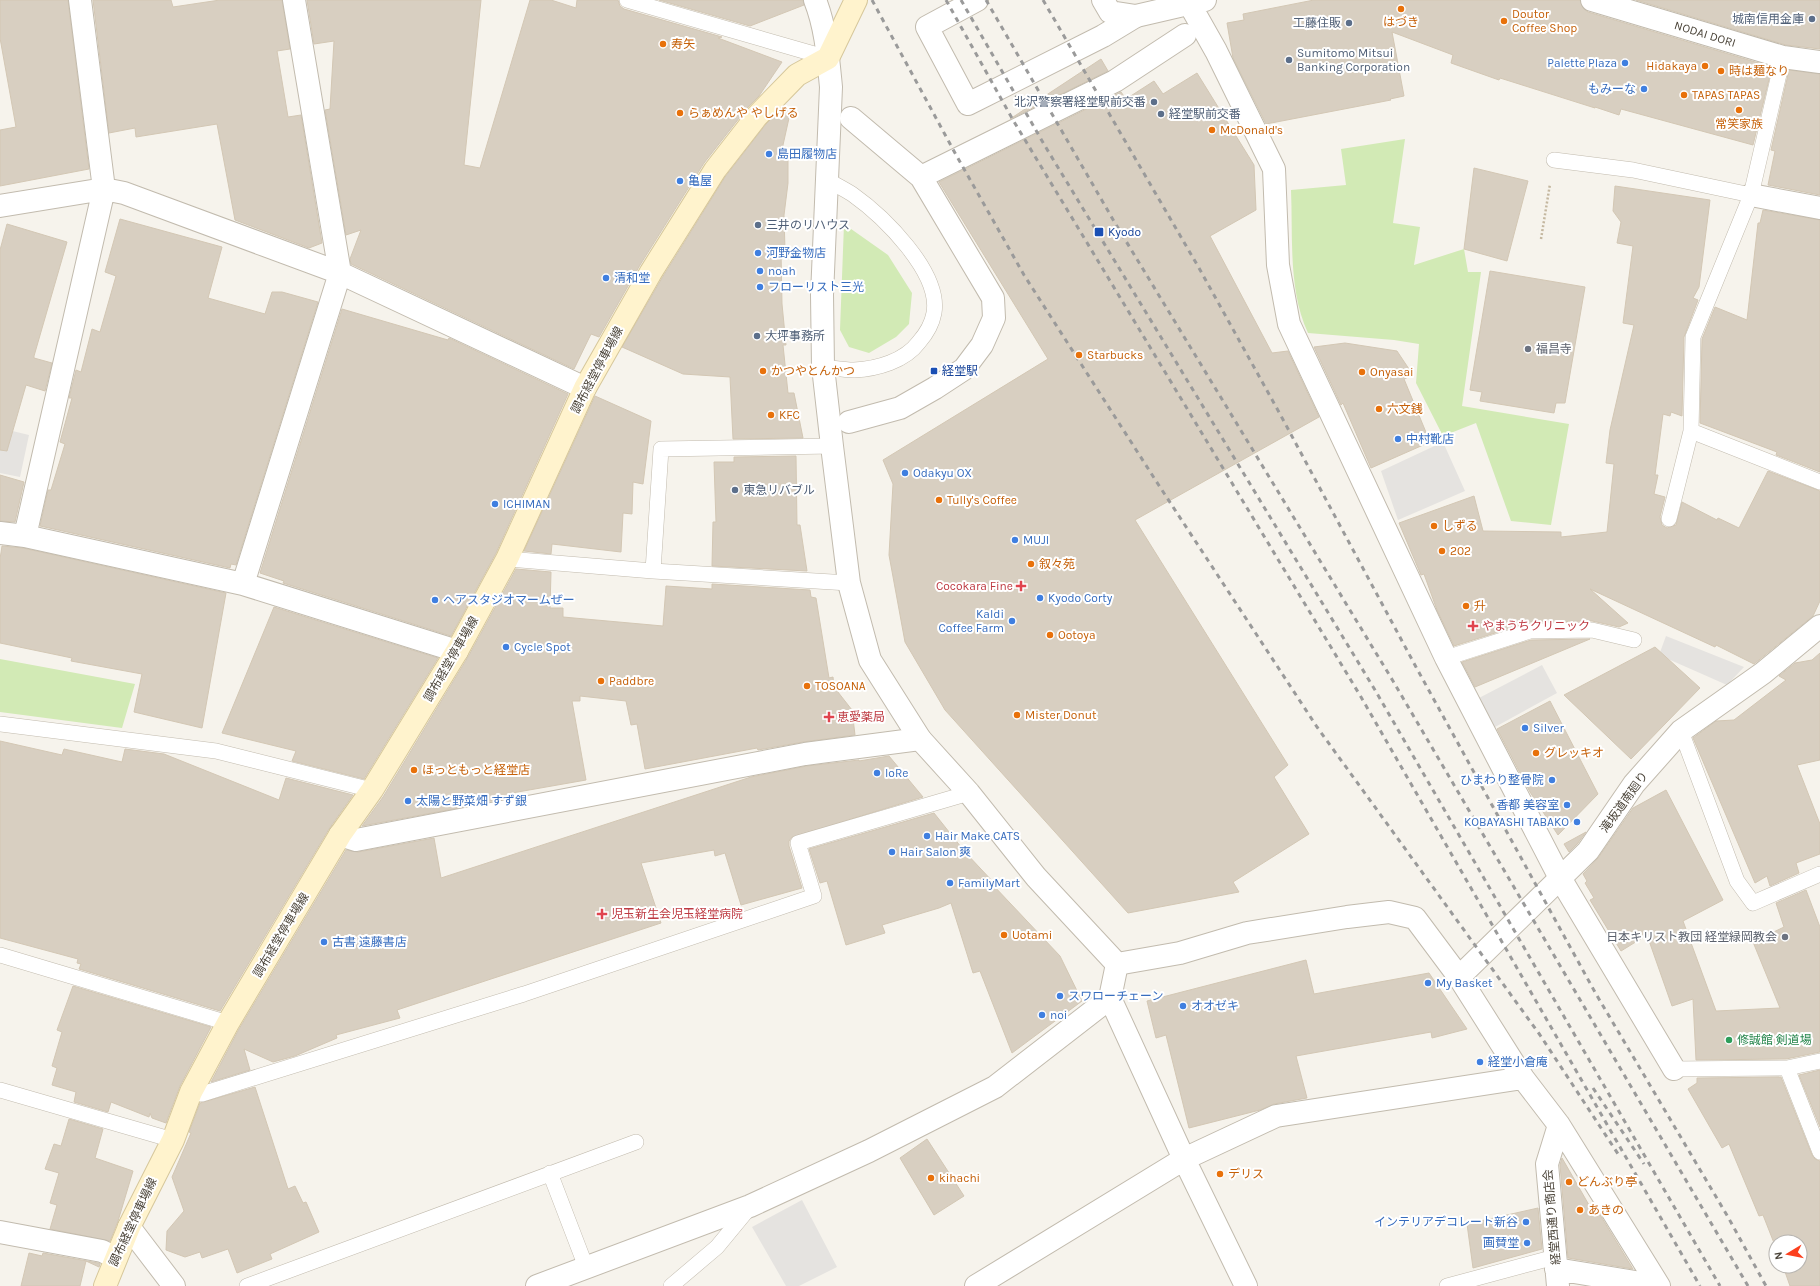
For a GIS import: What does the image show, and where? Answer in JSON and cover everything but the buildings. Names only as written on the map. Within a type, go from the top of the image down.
[{"type":"main road","points":[[828,58],[856,0]]},
{"type":"main road","name":"調布経堂停車場線","points":[[105,1286],[129,1227],[173,1140],[191,1092],[228,1023],[340,835],[372,790],[457,651],[507,559],[584,388],[651,272],[715,170],[757,116],[797,75],[828,58]]},
{"type":"street","points":[[25,536],[104,188],[80,0]]},
{"type":"street","points":[[243,584],[340,273],[294,0]]},
{"type":"street","points":[[815,0],[821,15],[831,87],[822,294],[823,367],[849,583],[870,660],[920,739],[969,793],[1036,877],[1117,964]]},
{"type":"street","points":[[977,0],[927,27],[968,104],[1103,36],[1136,16],[1197,2],[1216,51],[1274,168],[1278,265],[1289,324],[1339,434],[1446,658],[1560,878],[1674,1069]]},
{"type":"street","points":[[1103,0],[1110,12],[1136,16]]},
{"type":"street","name":"NODAI DORI","points":[[1592,0],[1783,57],[1820,62]]},
{"type":"street","points":[[921,177],[1115,81],[1185,35]]},
{"type":"street","points":[[849,422],[900,408],[964,369],[982,345],[994,318],[993,298],[921,177],[851,118]]},
{"type":"street","points":[[0,206],[104,188],[124,193],[340,273],[584,388]]},
{"type":"street","points":[[1751,195],[1820,208]]},
{"type":"street","points":[[0,533],[25,536],[243,584],[457,651]]},
{"type":"street","name":"滝坂道南廻り","points":[[1459,977],[1588,851],[1634,784],[1681,731],[1763,673],[1820,626]]},
{"type":"street","points":[[340,835],[356,840],[806,754],[920,739]]},
{"type":"street","points":[[1117,964],[1180,953],[1247,933],[1389,912],[1415,918],[1459,977],[1523,1078],[1559,1125],[1659,1286]]},
{"type":"street","points":[[1117,964],[1110,998],[1242,1285]]},
{"type":"street","points":[[537,1286],[750,1206],[869,1151],[995,1087],[1110,998]]},
{"type":"street","points":[[976,1286],[1184,1159],[1276,1116],[1523,1078]]},
{"type":"street","name":"経堂西通り商店会","points":[[1556,1270],[1547,1164],[1559,1125]]},
{"type":"street","points":[[129,1227],[174,1286]]},
{"type":"street","points":[[0,1232],[102,1251],[116,1258]]},
{"type":"street","points":[[1556,1270],[1659,1286]]},
{"type":"lane","points":[[627,0],[828,58]]},
{"type":"lane","points":[[1668,519],[1691,431],[1693,337],[1751,195],[1783,57]]},
{"type":"lane","points":[[1554,160],[1633,170],[1751,195]]},
{"type":"lane","points":[[823,367],[853,370],[883,366],[912,352],[928,331],[934,312],[933,293],[922,266],[904,242],[864,203],[852,194],[826,179]]},
{"type":"lane","points":[[1691,431],[1820,482]]},
{"type":"lane","points":[[653,571],[661,449],[832,446]]},
{"type":"lane","points":[[507,559],[653,571],[849,583]]},
{"type":"lane","points":[[1446,658],[1530,631],[1592,630],[1634,640]]},
{"type":"lane","points":[[0,724],[216,751],[372,790]]},
{"type":"lane","points":[[1681,731],[1737,881],[1753,903],[1820,874]]},
{"type":"lane","points":[[191,1092],[202,1094],[517,997],[814,896],[798,843],[969,793]]},
{"type":"lane","points":[[0,955],[228,1023]]},
{"type":"lane","points":[[1674,1069],[1787,1068],[1820,1061]]},
{"type":"lane","points":[[1787,1068],[1820,1152]]},
{"type":"lane","points":[[0,1090],[173,1140]]},
{"type":"lane","points":[[247,1286],[636,1142]]},
{"type":"lane","points":[[550,1173],[586,1267]]},
{"type":"lane","points":[[671,1286],[717,1247],[750,1206]]},
{"type":"lane","points":[[1447,1286],[1556,1270]]},
{"type":"path","points":[[1541,239],[1554,160]]},
{"type":"green space","points":[[1405,139],[1393,223],[1420,227],[1414,265],[1464,249],[1468,272],[1481,272],[1462,406],[1569,424],[1551,525],[1511,521],[1476,423],[1443,436],[1416,383],[1419,344],[1394,340],[1308,333],[1297,299],[1294,281],[1291,190],[1346,185],[1341,149]]},
{"type":"green space","points":[[844,224],[888,255],[912,293],[909,324],[896,337],[869,353],[849,347],[840,330]]},
{"type":"green space","points":[[0,659],[135,684],[122,728],[0,712]]},
{"type":"shaded area","points":[[0,428],[29,435],[20,477],[0,473]]},
{"type":"shaded area","points":[[1443,442],[1465,491],[1398,520],[1381,471]]},
{"type":"shaded area","points":[[1666,636],[1744,667],[1727,685],[1659,655]]},
{"type":"shaded area","points":[[1542,665],[1557,693],[1495,727],[1479,698]]},
{"type":"shaded area","points":[[802,1200],[837,1267],[799,1286],[786,1286],[752,1227]]},
{"type":"railway","points":[[872,0],[955,153],[1024,275],[1158,484],[1317,727],[1540,1035],[1620,1157]]},
{"type":"railway","points":[[946,0],[1013,120],[1361,697],[1700,1286]]},
{"type":"railway","points":[[961,0],[1045,146],[1375,690],[1720,1286]]},
{"type":"railway","points":[[986,0],[1115,223],[1393,681],[1748,1286]]},
{"type":"railway","points":[[1043,0],[1199,268],[1596,994],[1728,1217],[1766,1286]]},
{"type":"railway","points":[[1593,1088],[1644,1164]]},
{"type":"place","name":"はづき","points":[[1401,9]]},
{"type":"place","name":"城南信用金庫","points":[[1812,19]]},
{"type":"place","name":"Doutor Coffee Shop","points":[[1504,21]]},
{"type":"place","name":"工藤住販","points":[[1349,23]]},
{"type":"place","name":"寿矢","points":[[663,44]]},
{"type":"place","name":"Sumitomo Mitsui Banking Corporation","points":[[1289,60]]},
{"type":"place","name":"Palette Plaza","points":[[1625,63]]},
{"type":"place","name":"Hidakaya","points":[[1705,66]]},
{"type":"place","name":"時は麺なり","points":[[1721,71]]},
{"type":"place","name":"もみーな","points":[[1644,89]]},
{"type":"place","name":"TAPAS TAPAS","points":[[1684,95]]},
{"type":"place","name":"北沢警察署経堂駅前交番","points":[[1154,102]]},
{"type":"place","name":"常笑家族","points":[[1739,110]]},
{"type":"place","name":"らぁめんや やしげる","points":[[680,113]]},
{"type":"place","name":"経堂駅前交番","points":[[1161,114]]},
{"type":"place","name":"McDonald's","points":[[1212,130]]},
{"type":"place","name":"島田履物店","points":[[769,154]]},
{"type":"place","name":"亀屋","points":[[680,181]]},
{"type":"place","name":"三井のリハウス","points":[[758,225]]},
{"type":"place","name":"Kyodo","points":[[1099,232]]},
{"type":"place","name":"河野金物店","points":[[758,253]]},
{"type":"place","name":"noah","points":[[760,271]]},
{"type":"place","name":"清和堂","points":[[606,278]]},
{"type":"place","name":"フローリスト三光","points":[[760,287]]},
{"type":"place","name":"大坪事務所","points":[[757,336]]},
{"type":"place","name":"福昌寺","points":[[1528,349]]},
{"type":"place","name":"Starbucks","points":[[1079,355]]},
{"type":"place","name":"かつやとんかつ","points":[[763,371]]},
{"type":"place","name":"経堂駅","points":[[934,371]]},
{"type":"place","name":"Onyasai","points":[[1362,372]]},
{"type":"place","name":"六文銭","points":[[1379,409]]},
{"type":"place","name":"KFC","points":[[771,415]]},
{"type":"place","name":"中村靴店","points":[[1398,439]]},
{"type":"place","name":"Odakyu OX","points":[[905,473]]},
{"type":"place","name":"東急リバブル","points":[[735,490]]},
{"type":"place","name":"Tully's Coffee","points":[[939,500]]},
{"type":"place","name":"ICHIMAN","points":[[495,504]]},
{"type":"place","name":"しずる","points":[[1434,526]]},
{"type":"place","name":"MUJI","points":[[1015,540]]},
{"type":"place","name":"202","points":[[1442,551]]},
{"type":"place","name":"叙々苑","points":[[1031,564]]},
{"type":"place","name":"Cocokara Fine","points":[[1021,586]]},
{"type":"place","name":"Kyodo Corty","points":[[1040,598]]},
{"type":"place","name":"ヘアスタジオマームぜー","points":[[435,600]]},
{"type":"place","name":"升","points":[[1466,606]]},
{"type":"place","name":"Kaldi Coffee Farm","points":[[1012,621]]},
{"type":"place","name":"やまうちクリニック","points":[[1473,626]]},
{"type":"place","name":"Ootoya","points":[[1050,635]]},
{"type":"place","name":"Cycle Spot","points":[[506,647]]},
{"type":"place","name":"Paddbre","points":[[601,681]]},
{"type":"place","name":"TOSOANA","points":[[807,686]]},
{"type":"place","name":"Mister Donut","points":[[1017,715]]},
{"type":"place","name":"恵愛薬局","points":[[829,717]]},
{"type":"place","name":"Silver","points":[[1525,728]]},
{"type":"place","name":"グレッキオ","points":[[1536,753]]},
{"type":"place","name":"ほっともっと経堂店","points":[[414,770]]},
{"type":"place","name":"IoRe","points":[[877,773]]},
{"type":"place","name":"ひまわり整骨院","points":[[1552,780]]},
{"type":"place","name":"太陽と野菜畑 すず銀","points":[[408,801]]},
{"type":"place","name":"香都 美容室","points":[[1567,805]]},
{"type":"place","name":"KOBAYASHI TABAKO","points":[[1577,822]]},
{"type":"place","name":"Hair Make CATS","points":[[927,836]]},
{"type":"place","name":"Hair Salon 爽","points":[[892,852]]},
{"type":"place","name":"FamilyMart","points":[[950,883]]},
{"type":"place","name":"児玉新生会児玉経堂病院","points":[[602,914]]},
{"type":"place","name":"Uotami","points":[[1004,935]]},
{"type":"place","name":"日本キリスト教団 経堂緑岡教会","points":[[1785,937]]},
{"type":"place","name":"古書 遠藤書店","points":[[324,942]]},
{"type":"place","name":"My Basket","points":[[1428,983]]},
{"type":"place","name":"スワローチェーン","points":[[1060,996]]},
{"type":"place","name":"オオゼキ","points":[[1183,1006]]},
{"type":"place","name":"noi","points":[[1042,1015]]},
{"type":"place","name":"修誠館 剣道場","points":[[1729,1040]]},
{"type":"place","name":"経堂小倉庵","points":[[1480,1062]]},
{"type":"place","name":"デリス","points":[[1220,1174]]},
{"type":"place","name":"kihachi","points":[[931,1178]]},
{"type":"place","name":"どんぶり亭","points":[[1569,1182]]},
{"type":"place","name":"あきの","points":[[1580,1210]]},
{"type":"place","name":"インテリアデコレート新谷","points":[[1526,1222]]},
{"type":"place","name":"画賛堂","points":[[1527,1243]]}]
